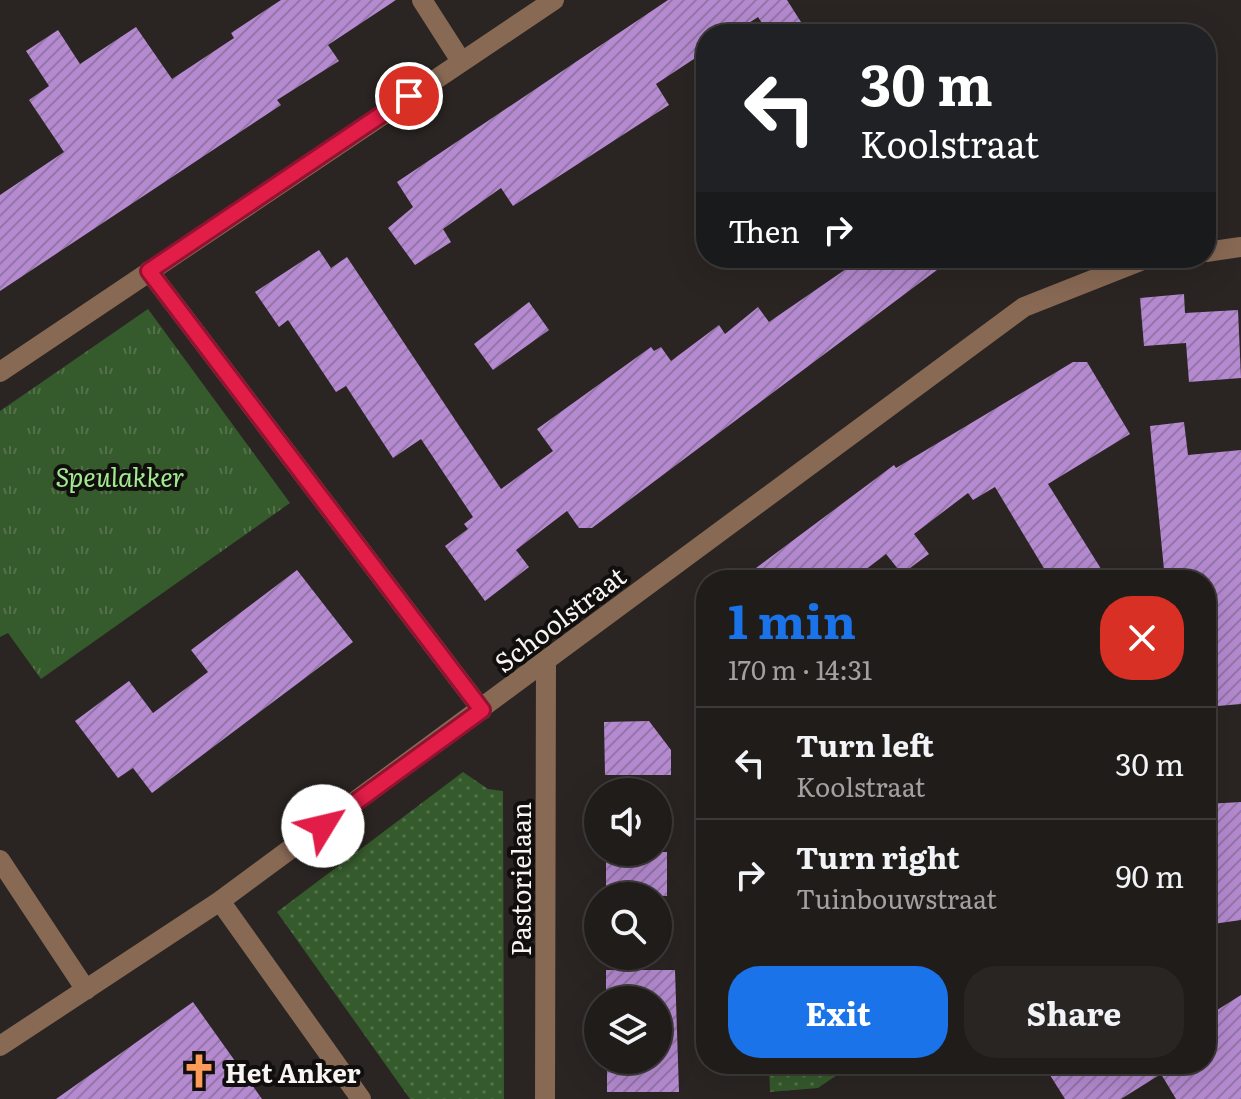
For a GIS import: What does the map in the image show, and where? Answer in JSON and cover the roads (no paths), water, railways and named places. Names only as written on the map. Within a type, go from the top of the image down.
[{"type":"street","points":[[422,0],[461,61]]},
{"type":"street","points":[[0,372],[554,0]]},
{"type":"street","points":[[1216,251],[1241,247]]},
{"type":"street","name":"Schoolstraat","points":[[0,1046],[220,901],[1024,307],[1123,268]]},
{"type":"street","points":[[149,271],[482,710]]},
{"type":"street","name":"Pastorielaan","points":[[545,1099],[546,660]]},
{"type":"street","points":[[0,860],[86,990]]},
{"type":"street","points":[[220,901],[361,1099]]},
{"type":"place","name":"Het Anker","points":[[199,1071]]},
{"type":"park label","name":"Speulakker","points":[[120,475]]}]
